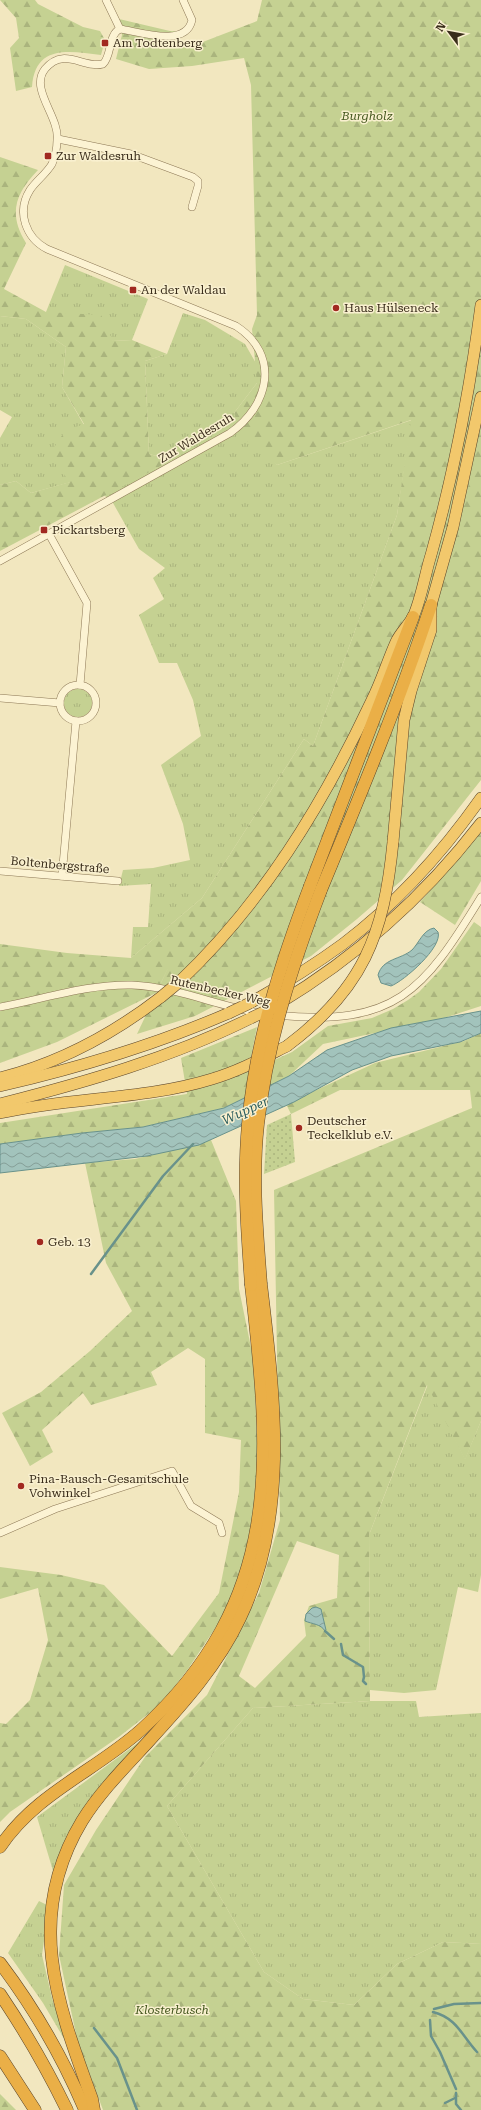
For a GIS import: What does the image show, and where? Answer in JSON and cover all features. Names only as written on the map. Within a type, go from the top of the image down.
[{"type":"highway","points":[[94,2110],[92,2099],[58,2000],[52,1966],[50,1938],[52,1907],[56,1884],[63,1861],[75,1833],[101,1795],[174,1714],[212,1666],[226,1644],[241,1617],[253,1586],[264,1549],[270,1519],[274,1445],[273,1403],[246,1222],[245,1174],[248,1124],[253,1083],[272,997],[315,888],[413,616],[440,521],[457,452],[472,375],[481,305]]},
{"type":"highway","points":[[315,888],[406,680],[431,605],[453,527],[481,397]]},
{"type":"highway","points":[[0,1113],[35,1106],[130,1095],[212,1079],[248,1066],[287,1046],[328,1012],[359,970],[370,949],[380,921],[389,881],[404,720],[411,691],[431,630],[431,605]]},
{"type":"highway","points":[[0,1078],[43,1064],[78,1049],[124,1023],[178,983],[213,949],[261,892],[304,827],[349,749],[372,701],[396,641],[413,616]]},
{"type":"highway","points":[[0,1086],[65,1070],[137,1048],[229,1013],[298,974],[343,944],[370,922],[423,870],[452,837],[481,798]]},
{"type":"highway","points":[[0,1104],[128,1069],[198,1043],[274,1007],[339,965],[389,925],[440,874],[481,823]]},
{"type":"highway","points":[[0,1847],[14,1828],[32,1809],[116,1750],[140,1730],[165,1705],[205,1657],[231,1612],[251,1559],[259,1524],[262,1492],[264,1445],[263,1401],[256,1284]]},
{"type":"highway","points":[[0,1963],[41,2024],[59,2055],[85,2110]]},
{"type":"highway","points":[[0,1994],[37,2051],[67,2110]]},
{"type":"highway","points":[[0,2056],[35,2110]]},
{"type":"street","points":[[106,0],[120,29],[163,36],[180,35],[189,29],[192,20],[182,0]]},
{"type":"street","name":"Zur Waldesruh","points":[[0,561],[240,426],[251,414],[260,400],[263,390],[265,371],[263,362],[256,346],[243,331],[236,326],[47,249],[34,240],[24,219],[24,204],[31,188],[52,164],[58,139],[56,123],[40,86],[42,73],[49,65],[64,58],[103,64],[106,60],[116,32],[120,29]]},
{"type":"street","points":[[58,139],[132,154],[193,177],[198,181],[198,186],[192,207]]},
{"type":"street","points":[[49,534],[87,603],[80,685]]},
{"type":"street","points":[[80,685],[90,691],[96,701],[95,708],[88,718],[76,721],[71,720],[62,713],[60,703],[66,690],[80,685]]},
{"type":"street","points":[[0,698],[60,703]]},
{"type":"street","points":[[62,876],[76,721]]},
{"type":"street","name":"Boltenbergstraße","points":[[0,871],[118,881]]},
{"type":"street","name":"Rutenbecker Weg","points":[[0,1007],[74,990],[106,986],[133,985],[183,993],[247,1011],[328,1017],[360,1014],[390,1003],[419,983],[446,952],[481,897]]},
{"type":"street","points":[[0,1533],[55,1509],[172,1471],[191,1506],[219,1523],[222,1533]]},
{"type":"green space","points":[[0,0],[35,0],[38,4],[83,27],[100,31],[105,40],[101,55],[77,52],[56,53],[47,57],[40,63],[35,73],[32,87],[16,91],[10,48],[19,38],[16,18]]},
{"type":"green space","name":"Burgholz","points":[[262,0],[481,0],[481,780],[402,880],[311,956],[195,1016],[137,1034],[169,966],[156,993],[57,1042],[0,1063],[0,944],[67,953],[131,958],[202,898],[304,739],[313,746],[397,515],[411,420],[277,465],[247,441],[234,413],[257,383],[252,329],[257,315],[251,85],[244,58],[192,66],[149,69],[116,59],[122,35],[119,19],[170,31],[178,31],[162,34],[159,49],[177,48],[192,43],[195,45],[257,21]]},
{"type":"green space","points":[[0,157],[38,170],[24,187],[19,196],[16,213],[17,223],[20,233],[26,243],[4,289],[46,312],[101,315],[113,341],[132,340],[167,354],[145,361],[149,454],[172,460],[0,551],[0,485],[16,481],[31,493],[70,482],[49,455],[65,431],[84,424],[62,387],[66,347],[26,319],[0,316]]},
{"type":"green space","points":[[65,265],[148,299],[132,340],[113,341],[46,312]]},
{"type":"green space","points":[[183,313],[205,320],[245,344],[257,365],[257,383],[234,413],[277,465],[412,420],[397,515],[313,746],[304,739],[202,898],[131,958],[133,927],[148,927],[151,884],[119,886],[123,870],[153,868],[190,860],[183,824],[161,765],[201,736],[193,700],[177,663],[159,663],[139,615],[164,599],[153,578],[165,568],[139,549],[113,503],[104,495],[172,460],[149,454],[145,361],[167,354]]},
{"type":"green space","points":[[0,316],[26,319],[66,347],[62,387],[84,425],[71,482],[31,493],[16,481],[0,485],[0,438],[12,417],[0,410]]},
{"type":"green space","points":[[78,689],[88,693],[92,703],[88,713],[78,717],[68,713],[64,703],[68,693]]},
{"type":"green space","points":[[481,832],[481,881],[455,925],[420,902]]},
{"type":"green space","points":[[474,922],[481,927],[481,1006],[441,1019],[323,1044],[289,1076],[224,1108],[143,1127],[82,1133],[0,1144],[0,1123],[187,1094],[181,1058],[257,1027],[248,1072],[292,1052],[328,1026],[372,1018],[393,1009],[419,992],[441,969]]},
{"type":"green space","name":"Klosterbusch","points":[[481,1033],[481,1421],[465,1460],[427,1385],[369,1535],[370,1701],[253,1708],[167,1806],[264,1972],[303,1999],[354,2005],[397,1964],[443,1942],[481,1944],[481,2110],[103,2110],[78,2043],[59,1955],[64,1885],[96,1830],[145,1757],[207,1695],[259,1593],[280,1520],[274,1190],[472,1108],[470,1090],[340,1090],[291,1114],[286,1104],[375,1063],[464,1041]],"holes":[[[297,1541],[339,1555],[337,1598],[309,1606],[304,1620],[306,1636],[255,1688],[239,1676]]]},
{"type":"green space","points":[[291,1114],[295,1162],[264,1174],[267,1125]]},
{"type":"green space","points":[[211,1140],[236,1201],[239,1289],[254,1362],[258,1463],[251,1545],[226,1612],[188,1669],[161,1704],[120,1736],[10,1812],[0,1822],[0,1723],[6,1724],[30,1700],[48,1640],[38,1588],[0,1599],[0,1567],[61,1575],[104,1585],[172,1656],[219,1593],[239,1492],[241,1440],[205,1433],[205,1359],[188,1348],[151,1372],[157,1385],[91,1405],[83,1393],[42,1430],[53,1452],[30,1466],[2,1413],[41,1392],[90,1351],[132,1311],[106,1263],[85,1163],[135,1159]]},
{"type":"green space","points":[[428,1384],[465,1459],[481,1421],[481,1575],[478,1592],[458,1587],[436,1690],[404,1693],[370,1690],[369,1535]]},
{"type":"green space","points":[[370,1701],[416,1701],[419,1717],[481,1713],[481,1944],[443,1942],[397,1964],[354,2005],[303,1999],[264,1972],[167,1806],[253,1708]]},
{"type":"green space","points":[[143,1739],[85,1810],[64,1843],[53,1871],[37,1817]]},
{"type":"green space","points":[[39,1901],[49,1906],[42,1955],[52,1998],[66,2042],[43,2003],[8,1953]]},
{"type":"green space","points":[[0,2094],[16,2110],[0,2110]]},
{"type":"water","points":[[434,928],[438,932],[438,938],[435,946],[421,963],[405,978],[391,986],[381,983],[378,975],[380,969],[388,962],[412,950],[427,931]]},
{"type":"water","name":"Wupper","points":[[481,1011],[481,1033],[460,1042],[391,1056],[352,1070],[294,1102],[199,1145],[147,1156],[0,1173],[0,1144],[82,1133],[143,1127],[224,1108],[289,1076],[327,1050],[391,1028]]},
{"type":"water","points":[[316,1607],[321,1609],[325,1631],[319,1626],[305,1621],[306,1614],[312,1608]]},
{"type":"waterway","points":[[91,1274],[163,1176],[193,1144]]},
{"type":"waterway","points":[[325,1631],[334,1639]]},
{"type":"waterway","points":[[341,1644],[343,1655],[363,1667],[363,1681],[366,1684]]},
{"type":"waterway","points":[[434,2009],[454,2004],[481,2003]]},
{"type":"waterway","points":[[433,2012],[454,2023],[477,2052]]},
{"type":"waterway","points":[[430,2020],[431,2036],[440,2052],[456,2089]]},
{"type":"waterway","points":[[94,2028],[117,2058],[137,2110]]},
{"type":"waterway","points":[[456,2093],[456,2104],[461,2110]]},
{"type":"waterway","points":[[445,2103],[455,2098]]},
{"type":"place","name":"Am Todtenberg","points":[[105,43]]},
{"type":"place","name":"Zur Waldesruh","points":[[48,156]]},
{"type":"place","name":"An der Waldau","points":[[133,290]]},
{"type":"place","name":"Haus Hülseneck","points":[[336,308]]},
{"type":"place","name":"Pickartsberg","points":[[44,530]]},
{"type":"place","name":"Deutscher Teckelklub e.V.","points":[[299,1128]]},
{"type":"place","name":"Geb. 13","points":[[40,1242]]},
{"type":"place","name":"Pina-Bausch-Gesamtschule Vohwinkel","points":[[21,1486]]}]
